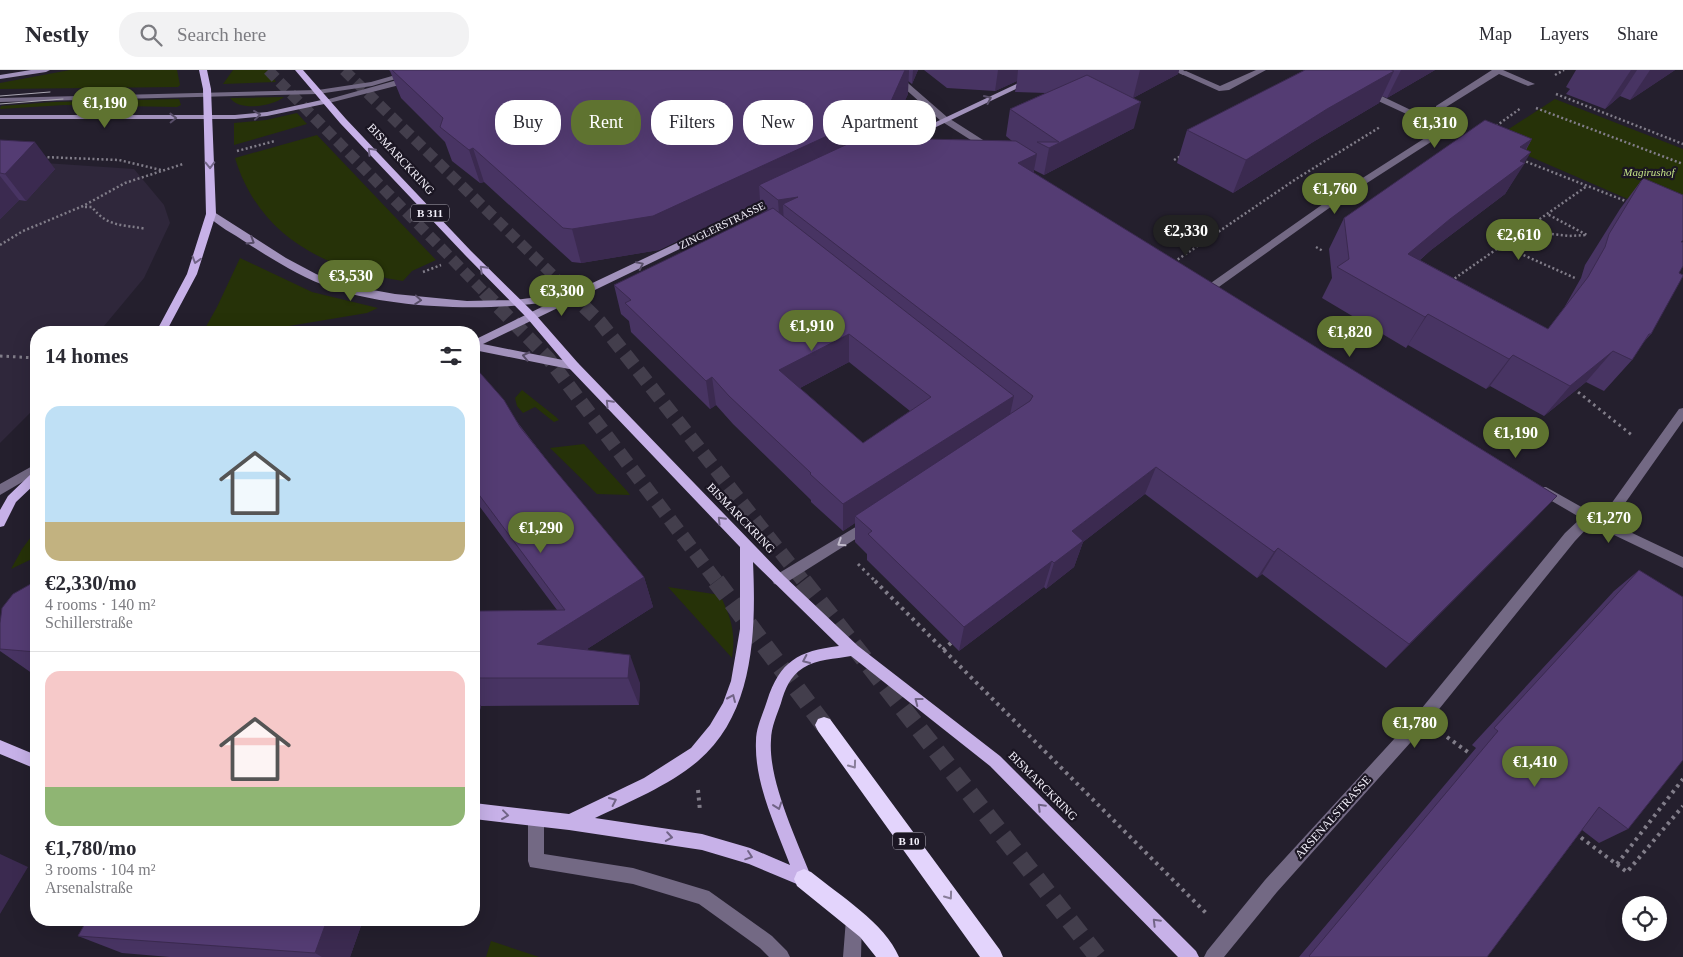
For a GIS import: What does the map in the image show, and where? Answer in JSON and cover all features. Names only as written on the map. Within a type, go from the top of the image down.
[{"type":"highway","name":"B 10","points":[[824,726],[993,957]]},
{"type":"highway","points":[[804,879],[867,930],[889,957]]},
{"type":"main road","points":[[0,76],[46,70]]},
{"type":"main road","points":[[164,326],[192,274],[211,214],[207,92],[203,70]]},
{"type":"main road","name":"BISMARCKRING","points":[[299,70],[468,253],[532,316],[574,366],[779,580],[853,650],[995,761],[1190,957]]},
{"type":"main road","points":[[882,149],[1052,70]]},
{"type":"main road","points":[[0,117],[208,117],[267,114],[326,101]]},
{"type":"main road","name":"ZINGLERSTRASSE","points":[[480,342],[785,195]]},
{"type":"main road","points":[[211,214],[280,259],[329,284],[355,291],[400,298],[461,303],[518,303],[581,294]]},
{"type":"main road","points":[[480,346],[574,366]]},
{"type":"main road","points":[[0,509],[30,482]]},
{"type":"main road","points":[[0,522],[12,499]]},
{"type":"main road","points":[[569,822],[661,777],[696,754],[718,726],[741,675],[747,646],[749,614],[746,546]]},
{"type":"main road","points":[[804,879],[766,766],[763,741],[765,731],[782,679],[796,664],[816,655],[853,650]]},
{"type":"main road","points":[[0,748],[30,760]]},
{"type":"main road","points":[[480,812],[569,822],[702,842],[750,856],[804,879]]},
{"type":"street","points":[[316,89],[402,70]]},
{"type":"street","points":[[326,101],[441,70]]},
{"type":"street","points":[[888,70],[944,119],[999,154]]},
{"type":"street","points":[[1180,71],[1219,88],[1226,88],[1262,70]]},
{"type":"street","points":[[0,100],[316,89],[404,81],[421,71]]},
{"type":"street","points":[[383,82],[421,71]]},
{"type":"street","points":[[1445,129],[1439,108],[1497,71],[1531,84]]},
{"type":"street","points":[[1357,88],[1445,129]]},
{"type":"street","points":[[0,93],[207,92]]},
{"type":"street","points":[[1172,264],[1216,289],[1336,199],[1445,129]]},
{"type":"street","points":[[751,211],[764,221]]},
{"type":"street","points":[[1603,525],[1683,412]]},
{"type":"street","points":[[0,490],[30,472]]},
{"type":"street","points":[[1533,485],[1589,518],[1683,564]]},
{"type":"street","points":[[779,580],[879,517]]},
{"type":"street","name":"ARSENALSTRASSE","points":[[1213,957],[1228,936],[1271,886],[1422,719],[1564,545],[1589,518]]},
{"type":"street","points":[[536,819],[536,861],[633,876],[704,897],[766,942],[781,957]]},
{"type":"street","points":[[852,957],[854,919]]},
{"type":"path","points":[[1531,84],[1683,144]]},
{"type":"path","points":[[1445,129],[1475,142],[1546,90]]},
{"type":"path","points":[[1526,104],[1683,164]]},
{"type":"path","points":[[1172,264],[1296,179],[1406,111]]},
{"type":"path","points":[[1174,160],[1183,155]]},
{"type":"path","points":[[0,245],[23,231],[83,206],[125,183],[161,170],[148,165],[90,159],[42,157]]},
{"type":"path","points":[[1518,159],[1631,203]]},
{"type":"path","points":[[1448,283],[1587,186]]},
{"type":"path","points":[[83,206],[92,207],[100,219],[111,224],[132,225],[146,229]]},
{"type":"path","points":[[1524,230],[1569,236],[1587,235],[1547,214]]},
{"type":"path","points":[[1502,246],[1575,278]]},
{"type":"path","points":[[0,356],[30,358]]},
{"type":"path","points":[[1569,385],[1654,453]]},
{"type":"path","points":[[838,544],[1228,936]]},
{"type":"path","points":[[943,650],[952,643]]},
{"type":"path","points":[[1422,719],[1478,760]]},
{"type":"path","points":[[1617,864],[1683,779]]},
{"type":"path","points":[[1570,829],[1627,872],[1683,806]]},
{"type":"shaded area","points":[[0,160],[134,169],[164,205],[170,223],[144,278],[104,326],[30,326],[30,413],[0,443]]},
{"type":"green space","points":[[70,70],[177,70],[180,85],[178,87],[0,89],[0,83]]},
{"type":"green space","points":[[233,70],[268,70],[276,82],[223,84]]},
{"type":"green space","points":[[284,97],[272,103],[257,106],[241,105],[230,98]]},
{"type":"green space","points":[[179,99],[181,105],[177,107],[64,105],[0,109],[1,106],[53,102]]},
{"type":"green space","name":"Magirushof","points":[[1555,99],[1683,149],[1683,223],[1492,140]]},
{"type":"green space","points":[[297,113],[307,124],[234,145],[234,123],[266,120]]},
{"type":"green space","points":[[317,135],[436,260],[412,271],[403,281],[375,276],[322,258],[299,245],[278,229],[261,209],[246,186],[235,158]]},
{"type":"green space","points":[[240,258],[312,292],[378,308],[367,313],[289,326],[206,326]]},
{"type":"green space","points":[[522,390],[559,420],[554,422],[535,407],[523,413],[517,406],[515,398]]},
{"type":"green space","points":[[584,444],[630,495],[597,494],[550,448]]},
{"type":"green space","points":[[30,538],[30,560],[11,569]]},
{"type":"green space","points":[[668,587],[720,595],[732,625],[732,658]]},
{"type":"green space","points":[[491,941],[539,957],[486,957]]},
{"type":"building","points":[[392,70],[905,70],[892,100],[823,100],[823,138],[813,142],[813,100],[743,100],[743,145],[807,145],[653,216],[572,229],[563,228],[473,148],[469,150],[440,127],[443,118]]},
{"type":"building","points":[[1305,70],[1394,71],[1327,109],[1246,160],[1187,130]]},
{"type":"building","points":[[1087,75],[1141,102],[1049,148],[1037,142],[1059,142],[1010,109]]},
{"type":"building","points":[[1485,120],[1532,139],[1520,147],[1531,152],[1520,161],[1525,163],[1450,219],[1408,254],[1548,329],[1588,277],[1605,247],[1609,234],[1643,178],[1683,195],[1683,240],[1681,242],[1683,242],[1683,266],[1679,273],[1683,276],[1651,334],[1649,334],[1632,360],[1613,351],[1570,386],[1513,355],[1509,359],[1428,314],[1425,317],[1337,267],[1349,259],[1344,218]]},
{"type":"building","points":[[936,139],[1016,141],[1037,154],[1018,163],[1557,496],[1409,644],[1278,548],[1274,552],[1156,467],[1072,531],[1083,541],[1054,563],[1052,561],[964,627],[868,534],[872,531],[855,516],[1030,401],[1033,396],[783,204],[798,197],[778,200],[759,185],[845,145],[936,145]]},
{"type":"building","points":[[0,140],[35,142],[5,174],[0,173]]},
{"type":"building","points":[[773,208],[1014,396],[843,504],[729,396],[712,377],[706,381],[625,303],[631,300],[614,285]],"holes":[[[849,334],[931,397],[863,443],[779,370]]]},
{"type":"building","points":[[480,373],[504,400],[520,427],[644,577],[537,644],[630,655],[628,678],[480,678],[480,611],[565,610],[480,496]]},
{"type":"building","points":[[1639,570],[1683,597],[1683,760],[1628,829],[1599,807],[1487,957],[1310,957],[1498,731],[1494,728]]},
{"type":"building","points":[[30,584],[30,652],[0,649],[2,608],[13,594]]},
{"type":"building","points":[[84,926],[325,926],[315,953],[78,936]]},
{"type":"tunnel","points":[[268,70],[485,293]]},
{"type":"tunnel","points":[[344,70],[571,293]]},
{"type":"tunnel","points":[[484,292],[548,358],[717,582]]},
{"type":"tunnel","points":[[569,292],[600,322],[804,582]]},
{"type":"tunnel","points":[[716,581],[824,725]]},
{"type":"tunnel","points":[[803,581],[1098,957]]},
{"type":"tram line","points":[[0,96],[50,92]]},
{"type":"tram line","points":[[0,104],[63,99]]}]
